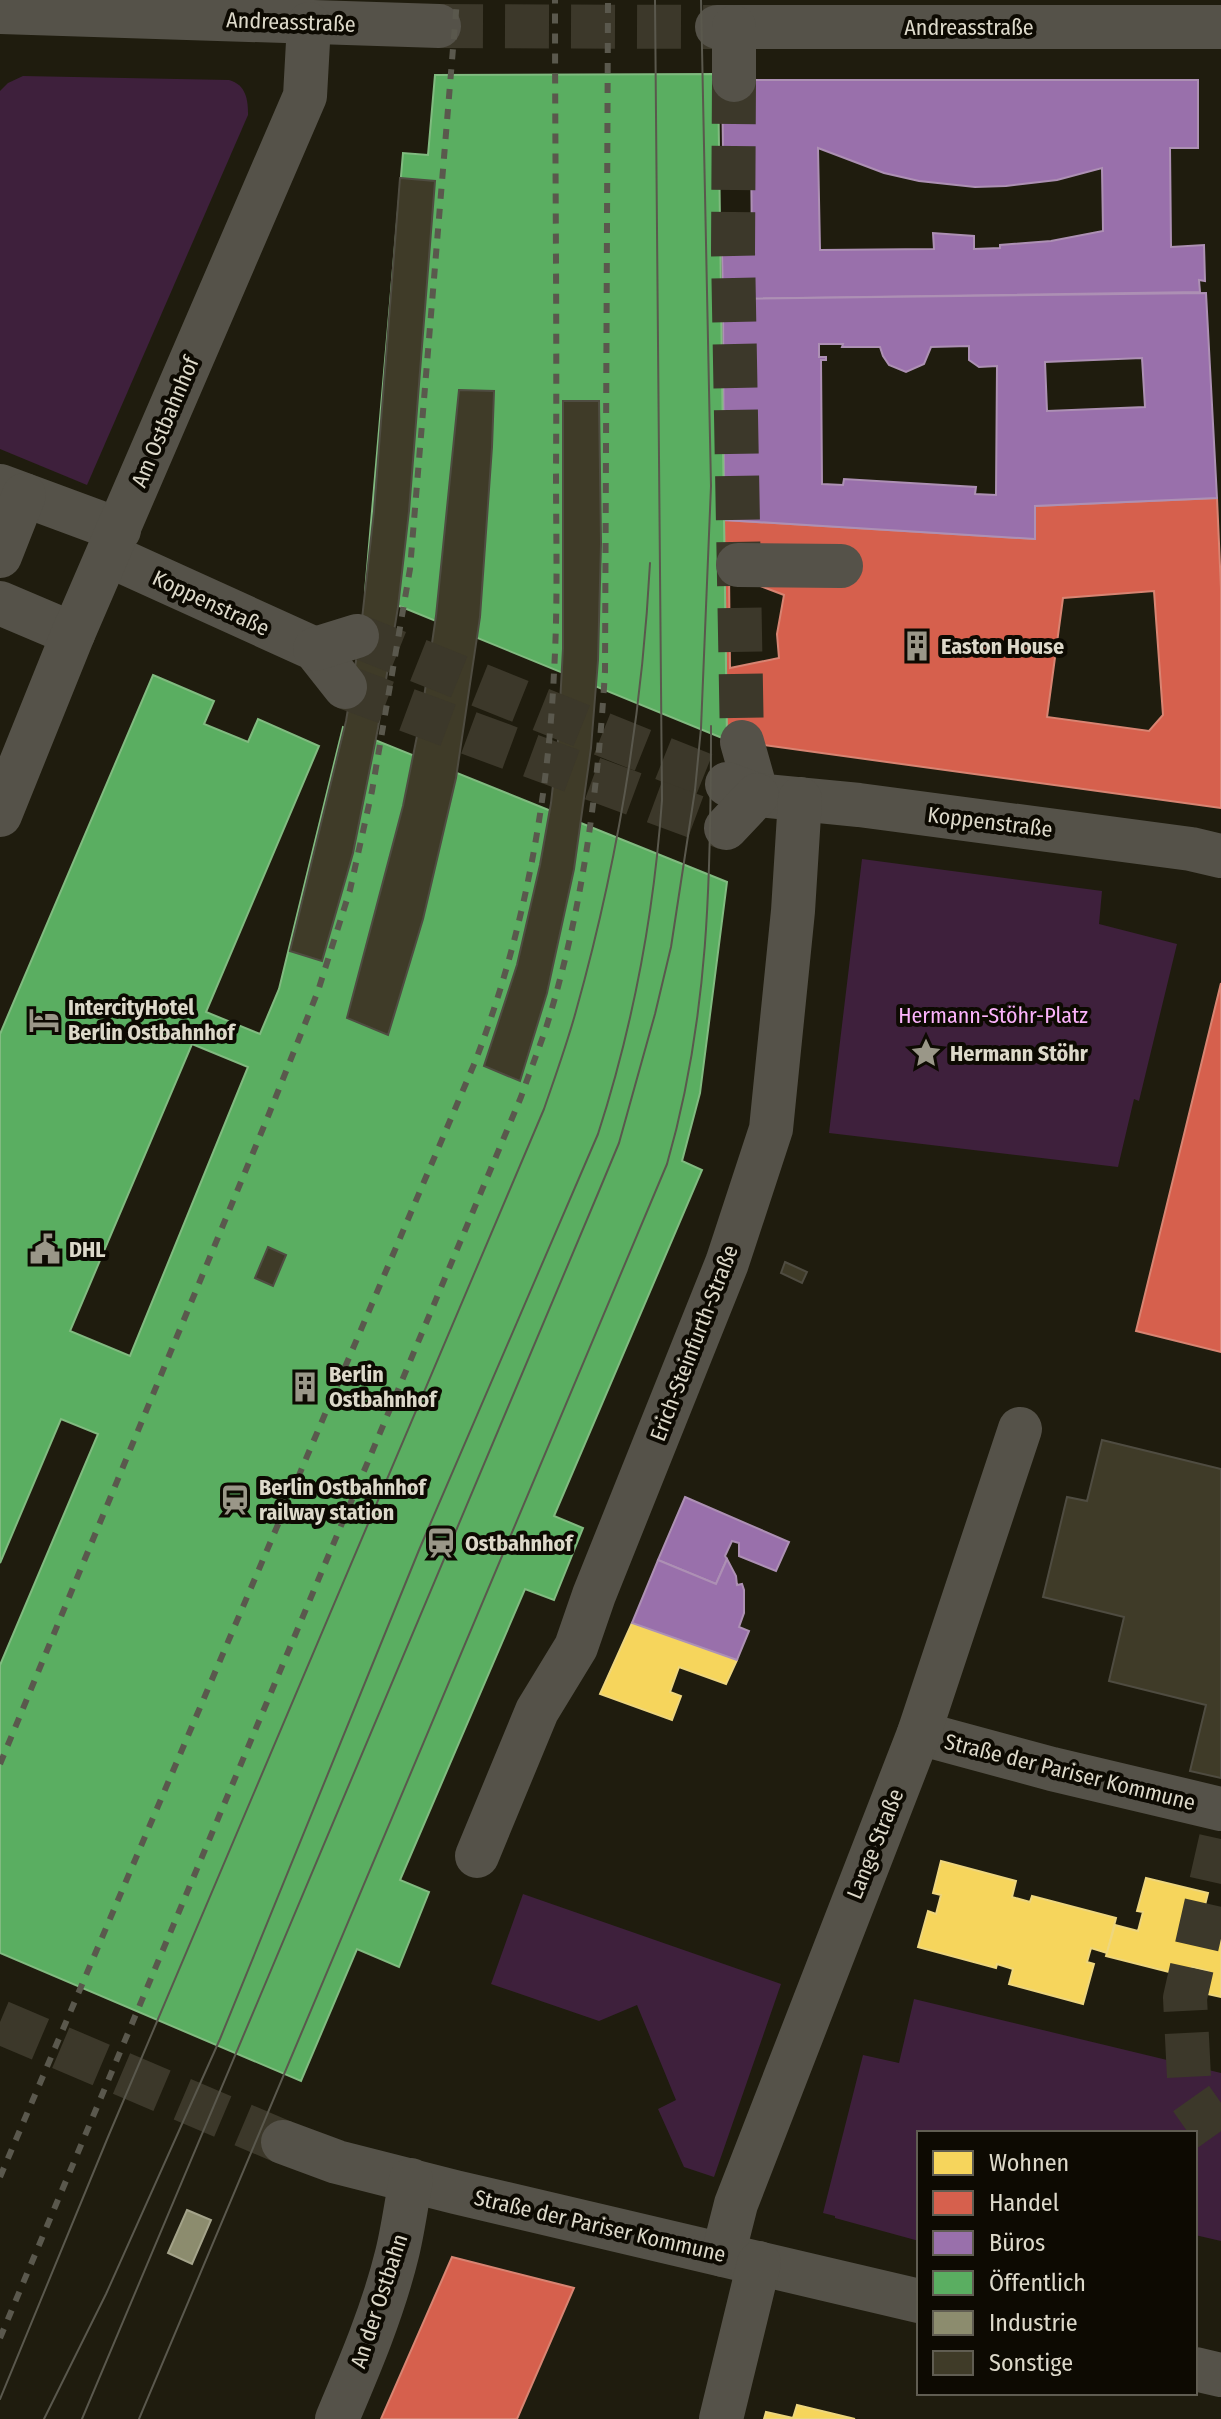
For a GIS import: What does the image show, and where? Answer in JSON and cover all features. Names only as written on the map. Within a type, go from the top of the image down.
[{"type":"street","name":"Andreasstraße","points":[[0,12],[309,24],[420,17]]},
{"type":"street","name":"Am Ostbahnhof","points":[[0,815],[73,634],[305,96],[309,24]]},
{"type":"street","name":"Andreasstraße","points":[[734,80],[726,27],[1221,27]]},
{"type":"street","name":"Koppenstraße","points":[[12,490],[315,649],[345,687]]},
{"type":"street","points":[[0,556],[12,490]]},
{"type":"street","points":[[738,565],[841,566]]},
{"type":"street","points":[[0,603],[73,634]]},
{"type":"street","points":[[315,649],[357,636]]},
{"type":"street","points":[[726,828],[742,790],[742,742]]},
{"type":"street","name":"Koppenstraße","points":[[742,790],[1175,846],[1221,856]]},
{"type":"street","name":"Erich-Steinfurth-Straße","points":[[477,1856],[537,1711],[576,1647],[727,1263],[771,1129],[793,911],[800,799]]},
{"type":"street","name":"Lange Straße","points":[[721,2419],[741,2259],[736,2204],[919,1733],[1020,1429]]},
{"type":"street","name":"Straße der Pariser Kommune","points":[[919,1733],[1052,1769],[1221,1809]]},
{"type":"street","name":"Straße der Pariser Kommune","points":[[283,2142],[337,2162],[917,2301]]},
{"type":"street","name":"An der Ostbahn","points":[[337,2419],[382,2307],[397,2255],[411,2180]]},
{"type":"street","points":[[1197,2369],[1221,2375]]},
{"type":"green space","points":[[23,76],[229,80],[239,85],[247,103],[248,115],[87,485],[0,449],[0,91]]},
{"type":"green space","name":"Hermann-Stöhr-Platz","points":[[862,859],[1102,891],[1099,924],[1177,944],[1139,1101],[1134,1099],[1118,1167],[829,1133]]},
{"type":"green space","points":[[523,1894],[781,1984],[714,2177],[684,2167],[658,2109],[676,2100],[637,2005],[599,2021],[491,1984]]},
{"type":"green space","points":[[914,1999],[1221,2073],[1221,2241],[1197,2235],[1197,2131],[917,2131],[917,2240],[823,2213],[863,2055],[899,2063]]},
{"type":"building: Wohnen","points":[[632,1623],[737,1660],[726,1684],[679,1667],[670,1692],[681,1696],[672,1720],[600,1694]]},
{"type":"building: Wohnen","points":[[941,1861],[1016,1881],[1012,1897],[1030,1902],[1032,1896],[1116,1918],[1107,1953],[1091,1948],[1087,1962],[1094,1964],[1083,2004],[1009,1984],[1013,1969],[997,1964],[996,1968],[918,1947],[928,1911],[936,1914],[941,1895],[933,1893]]},
{"type":"building: Wohnen","points":[[1146,1878],[1208,1893],[1203,1913],[1221,1918],[1221,1997],[1203,1993],[1208,1971],[1192,1967],[1189,1977],[1106,1956],[1115,1925],[1138,1931],[1143,1912],[1137,1911]]},
{"type":"building: Wohnen","points":[[797,2405],[855,2419],[764,2419],[766,2412],[793,2418]]},
{"type":"building: Handel","name":"Easton House","points":[[1217,498],[1221,589],[1221,808],[727,740],[724,520],[1035,539],[1035,506]],"holes":[[[729,574],[784,595],[777,634],[779,658],[730,668]],[[1154,591],[1163,715],[1149,731],[1047,717],[1063,598]]]},
{"type":"building: Handel","points":[[1221,983],[1221,1352],[1136,1331]]},
{"type":"building: Handel","points":[[137,1558],[155,1566],[140,1598],[123,1591]]},
{"type":"building: Handel","points":[[452,2257],[574,2288],[517,2419],[381,2419]]},
{"type":"building: Büros","points":[[722,80],[1198,80],[1198,148],[1170,148],[1171,247],[1204,245],[1205,281],[1199,280],[1200,292],[723,299],[722,253],[752,252],[751,148],[723,148]],"holes":[[[818,148],[884,173],[919,181],[975,187],[1057,180],[1102,168],[1103,231],[1051,241],[1000,245],[1000,248],[974,249],[974,236],[933,233],[934,249],[820,250]]]},
{"type":"building: Büros","points":[[1206,293],[1217,498],[1035,506],[1035,539],[724,520],[723,299]],"holes":[[[819,344],[880,347],[889,365],[906,372],[924,364],[931,347],[969,346],[969,360],[979,367],[997,366],[996,495],[975,494],[976,487],[844,479],[843,485],[822,484],[821,360],[826,360],[826,357],[819,357]],[[1142,358],[1145,407],[1047,411],[1045,362]]]},
{"type":"building: Büros","points":[[685,1497],[789,1542],[776,1571],[739,1556],[739,1543],[732,1541],[716,1584],[658,1560]]},
{"type":"building: Büros","points":[[727,1559],[737,1585],[742,1584],[744,1590],[744,1613],[739,1627],[749,1631],[737,1660],[632,1623],[658,1560],[716,1584]]},
{"type":"building: Öffentlich","points":[[718,74],[727,740],[365,592],[403,153],[428,155],[435,75]]},
{"type":"building: Öffentlich","name":"Berlin Ostbahnhof","points":[[153,675],[214,701],[204,724],[248,742],[258,719],[319,746],[206,1012],[260,1034],[279,989],[343,727],[727,882],[700,1093],[682,1161],[702,1170],[554,1516],[583,1528],[554,1600],[525,1589],[400,1880],[429,1892],[399,1967],[357,1949],[301,2081],[0,1953],[0,1665],[98,1434],[61,1419],[0,1563],[0,1034]],"holes":[[[192,1044],[248,1067],[130,1356],[70,1331]]]},
{"type":"building: Industrie","points":[[187,2210],[211,2220],[192,2264],[168,2253]]},
{"type":"building: Sonstige","points":[[400,178],[435,181],[409,511],[398,607],[378,728],[353,853],[322,961],[290,951],[346,721],[360,637],[374,511]]},
{"type":"building: Sonstige","points":[[459,390],[494,391],[480,617],[456,778],[423,919],[388,1035],[347,1018],[403,806],[422,711],[436,616]]},
{"type":"building: Sonstige","points":[[563,401],[599,401],[601,543],[598,660],[591,748],[574,869],[547,993],[520,1081],[484,1066],[517,965],[551,803],[563,649]]},
{"type":"building: Sonstige","points":[[268,1247],[286,1255],[273,1286],[255,1278]]},
{"type":"building: Sonstige","points":[[785,1262],[807,1272],[802,1283],[781,1273]]},
{"type":"building: Sonstige","points":[[1102,1440],[1221,1469],[1221,1778],[1190,1771],[1206,1705],[1109,1681],[1124,1617],[1043,1597],[1067,1497],[1087,1501]]},
{"type":"tunnel","points":[[439,26],[717,27]]},
{"type":"tunnel","points":[[734,80],[733,252],[742,742]]},
{"type":"tunnel","points":[[357,636],[727,784]]},
{"type":"tunnel","points":[[345,687],[726,828]]},
{"type":"tunnel","points":[[1221,1839],[1185,1998],[1190,2097],[1221,2141]]},
{"type":"tunnel","points":[[0,2022],[283,2142]]},
{"type":"tram line","points":[[44,2419],[106,2294],[220,2039],[419,1550],[598,1134],[622,1052],[654,885],[662,800],[655,0]]},
{"type":"tram line","points":[[82,2419],[619,1143],[655,1014],[671,947],[695,790],[701,728],[711,486],[701,0]]},
{"type":"tram line","points":[[0,2399],[544,1109],[591,956],[615,845],[641,677],[650,563]]},
{"type":"tram line","points":[[139,2419],[667,1164],[692,1055],[705,946],[711,726]]},
{"type":"railway","points":[[0,1764],[267,1119],[318,991],[350,890],[372,791],[410,569],[457,0]]},
{"type":"railway","points":[[0,2177],[475,1062],[520,919],[546,771],[555,647],[555,0]]},
{"type":"railway","points":[[0,2338],[521,1097],[559,985],[579,896],[593,806],[605,671],[608,0]]},
{"type":"place","name":"Easton House","points":[[917,646]]},
{"type":"place","name":"IntercityHotel Berlin Ostbahnhof","points":[[44,1020]]},
{"type":"place","name":"Hermann Stöhr","points":[[926,1053]]},
{"type":"place","name":"DHL","points":[[45,1249]]},
{"type":"place","name":"Berlin Ostbahnhof","points":[[305,1387]]},
{"type":"place","name":"Berlin Ostbahnhof railway station","points":[[235,1500]]},
{"type":"place","name":"Ostbahnhof","points":[[441,1543]]}]
